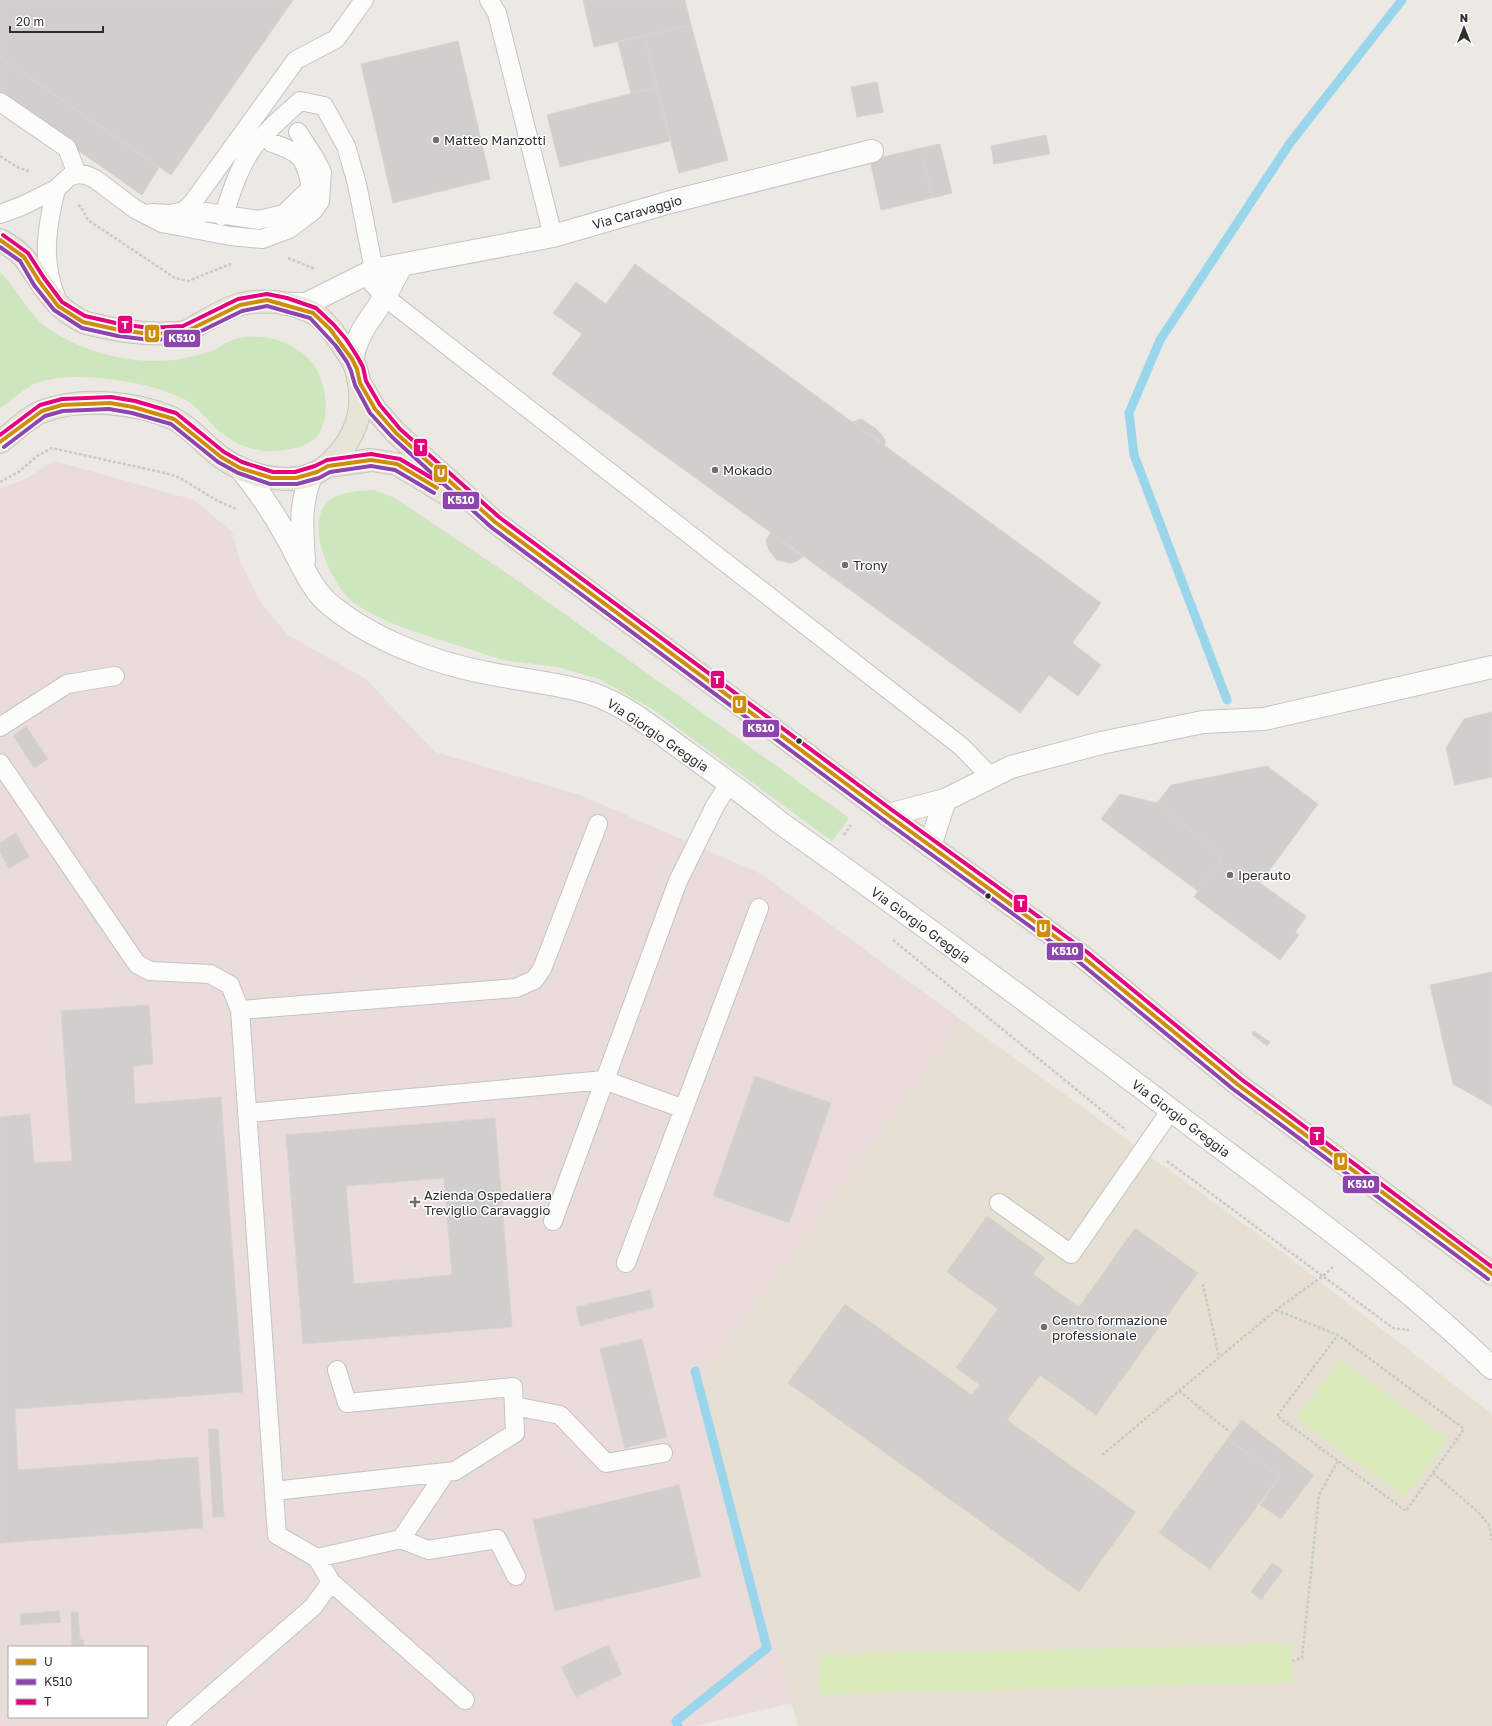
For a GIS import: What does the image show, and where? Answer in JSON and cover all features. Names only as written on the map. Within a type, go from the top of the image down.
[{"type":"main road","name":"Via Caravaggio","points":[[0,240],[12,247],[24,258],[54,301],[65,311],[83,322],[120,330],[150,334],[185,332],[240,305],[267,300],[313,313],[330,329],[352,359],[357,369],[362,402],[355,428],[344,450],[320,470]]},
{"type":"main road","name":"Via Caravaggio","points":[[360,383],[375,409],[396,433],[495,522],[888,815],[1083,957],[1237,1084],[1492,1274]]},
{"type":"main road","name":"Via Caravaggio","points":[[0,442],[42,411],[62,406],[87,403],[110,403],[132,406],[174,419],[221,457],[240,468],[272,478],[296,478],[320,470],[371,460],[397,464],[495,522]]},
{"type":"street","name":"Via Caravaggio","points":[[285,304],[306,304],[370,273],[553,236],[674,201],[872,151]]},
{"type":"street","points":[[352,359],[359,336],[385,297],[401,266]]},
{"type":"street","name":"Via Giorgio Greggia","points":[[240,468],[259,491],[289,540],[305,572],[326,602],[348,619],[375,634],[449,665],[488,674],[590,693],[614,702],[730,783],[780,822],[1171,1110],[1352,1247],[1411,1294],[1492,1368]]},
{"type":"street","points":[[305,572],[302,506],[304,494],[320,470]]},
{"type":"street","points":[[888,815],[945,800],[1011,767],[1101,743],[1203,722],[1264,719],[1492,667]]},
{"type":"street","points":[[930,846],[945,800]]},
{"type":"lane","points":[[135,209],[156,214],[170,214],[184,211],[193,202],[296,60],[336,39],[364,0]]},
{"type":"lane","points":[[489,0],[498,13],[553,236]]},
{"type":"lane","points":[[222,216],[236,179],[249,155],[270,129],[300,101],[324,106],[346,146],[357,184],[370,273],[385,297],[962,747],[991,776]]},
{"type":"lane","points":[[0,102],[67,148],[76,174]]},
{"type":"lane","points":[[0,214],[22,206],[56,189],[68,177],[76,174],[86,175],[95,179],[135,209],[162,223],[230,236],[262,239],[289,229],[313,211],[320,201],[322,172],[298,132]]},
{"type":"lane","points":[[162,223],[206,212],[222,216],[258,220],[284,214],[311,188],[308,173],[302,158],[287,148],[272,143]]},
{"type":"lane","points":[[56,189],[47,229],[47,263],[53,290],[65,311]]},
{"type":"lane","points":[[0,727],[67,684],[115,676]]},
{"type":"lane","points":[[0,763],[137,964],[150,971],[210,974],[230,985],[240,1010],[277,1535],[317,1558],[331,1582],[465,1700]]},
{"type":"lane","points":[[553,1221],[678,881],[716,804],[730,783]]},
{"type":"lane","points":[[240,1010],[516,988],[534,980],[542,969],[598,824]]},
{"type":"lane","points":[[626,1264],[759,908]]},
{"type":"lane","points":[[247,1113],[604,1080],[684,1109]]},
{"type":"lane","points":[[999,1203],[1071,1254],[1171,1110]]},
{"type":"lane","points":[[274,1491],[455,1471],[515,1433],[513,1387],[347,1403],[337,1370]]},
{"type":"lane","points":[[514,1406],[560,1415],[606,1463],[663,1453]]},
{"type":"lane","points":[[401,1539],[446,1472]]},
{"type":"lane","points":[[317,1558],[401,1539],[428,1550],[497,1539],[516,1576]]},
{"type":"lane","points":[[176,1726],[313,1607],[331,1582]]},
{"type":"path","points":[[888,936],[1147,1146],[1392,1328],[1415,1331]]},
{"type":"path","points":[[1102,1455],[1276,1310],[1323,1276],[1352,1247]]},
{"type":"path","points":[[1203,1284],[1219,1357]]},
{"type":"path","points":[[1276,1310],[1338,1335],[1464,1429],[1406,1511],[1277,1416],[1338,1335]]},
{"type":"path","points":[[1179,1391],[1230,1432]]},
{"type":"path","points":[[1292,1661],[1302,1658],[1319,1495],[1338,1461]]},
{"type":"path","points":[[1433,1473],[1477,1511],[1489,1525],[1492,1540]]},
{"type":"shaded area","name":"Azienda Ospedaliera Treviglio Caravaggio","points":[[54,461],[194,500],[232,532],[240,561],[261,603],[288,635],[366,679],[435,752],[580,795],[761,874],[963,1021],[698,1384],[793,1703],[694,1726],[0,1726],[0,489],[26,479]]},
{"type":"shaded area","points":[[963,1021],[1270,1243],[1492,1414],[1492,1726],[798,1726],[698,1384]]},
{"type":"green space","points":[[0,272],[31,312],[45,327],[82,347],[112,356],[127,359],[157,361],[177,359],[205,353],[239,338],[250,337],[274,339],[286,343],[306,356],[314,365],[319,374],[325,395],[326,406],[322,428],[317,436],[309,443],[300,447],[280,451],[260,450],[242,445],[225,436],[192,404],[178,396],[159,389],[137,384],[90,377],[67,377],[47,380],[32,385],[0,408]]},
{"type":"green space","points":[[373,490],[393,497],[524,585],[849,818],[832,841],[652,709],[599,679],[558,667],[503,660],[406,629],[386,621],[354,603],[337,583],[330,570],[324,555],[318,526],[321,513],[327,503],[332,499],[348,492]]},
{"type":"green space","points":[[1340,1360],[1447,1439],[1405,1497],[1297,1418]]},
{"type":"green space","points":[[1292,1644],[1292,1682],[821,1694],[821,1655]]},
{"type":"building","points":[[0,0],[293,0],[171,175],[0,57]]},
{"type":"building","points":[[583,0],[685,0],[691,25],[594,47]]},
{"type":"building","points":[[691,25],[728,160],[679,173],[644,36]]},
{"type":"building","points":[[644,36],[657,87],[631,93],[618,42]]},
{"type":"building","points":[[458,41],[490,179],[393,203],[361,64]]},
{"type":"building","points":[[0,57],[159,167],[142,195],[0,96]]},
{"type":"building","points":[[877,82],[883,112],[857,117],[851,87]]},
{"type":"building","points":[[657,87],[670,141],[560,167],[547,115]]},
{"type":"building","points":[[1046,135],[1050,154],[994,164],[991,146]]},
{"type":"building","points":[[940,144],[952,193],[932,198],[921,148]]},
{"type":"building","points":[[921,148],[932,198],[881,210],[870,160]]},
{"type":"building","points":[[635,264],[1101,603],[1072,643],[1101,665],[1078,696],[1049,675],[1020,713],[552,374],[582,334],[553,313],[576,282],[606,304]]},
{"type":"building","points":[[861,419],[881,434],[885,440],[885,445],[853,422]]},
{"type":"building","points":[[771,533],[803,557],[790,563],[777,560],[770,552],[766,543],[767,538]]},
{"type":"building","points":[[1492,712],[1492,777],[1455,785],[1446,748],[1464,719]]},
{"type":"building","points":[[26,726],[48,759],[34,768],[13,736]]},
{"type":"building","points":[[1267,766],[1318,804],[1260,883],[1306,916],[1295,933],[1299,935],[1280,960],[1194,897],[1222,857],[1157,803],[1171,785]]},
{"type":"building","points":[[1120,794],[1157,803],[1222,857],[1198,891],[1101,819]]},
{"type":"building","points":[[16,833],[29,857],[9,868],[0,852],[0,843]]},
{"type":"building","points":[[1492,972],[1492,1106],[1453,1084],[1430,985]]},
{"type":"building","points":[[149,1005],[153,1064],[133,1066],[135,1104],[221,1097],[243,1392],[15,1409],[18,1470],[198,1457],[203,1528],[0,1543],[0,1117],[30,1114],[34,1163],[72,1161],[61,1011]]},
{"type":"building","points":[[1254,1031],[1270,1042],[1267,1046],[1252,1034]]},
{"type":"building","points":[[755,1076],[831,1103],[789,1223],[713,1196]]},
{"type":"building","points":[[495,1118],[512,1327],[303,1344],[286,1135]],"holes":[[[444,1178],[452,1275],[354,1284],[346,1186]]]},
{"type":"building","points":[[987,1216],[1045,1258],[1033,1274],[1079,1307],[1135,1228],[1198,1273],[1096,1415],[1040,1375],[1007,1420],[1136,1512],[1079,1592],[788,1383],[845,1304],[972,1395],[980,1385],[956,1368],[998,1309],[947,1272]]},
{"type":"building","points":[[650,1290],[654,1307],[580,1326],[576,1307]]},
{"type":"building","points":[[642,1339],[667,1437],[625,1448],[600,1349]]},
{"type":"building","points":[[1242,1420],[1314,1475],[1281,1519],[1260,1505],[1280,1476],[1227,1439]]},
{"type":"building","points":[[208,1429],[218,1429],[224,1517],[213,1517]]},
{"type":"building","points":[[1227,1439],[1280,1476],[1210,1569],[1159,1533]]},
{"type":"building","points":[[679,1485],[701,1577],[555,1611],[533,1520]]},
{"type":"building","points":[[1272,1563],[1283,1570],[1261,1600],[1251,1592]]},
{"type":"building","points":[[59,1611],[61,1622],[21,1625],[20,1614]]},
{"type":"building","points":[[71,1612],[78,1612],[80,1640],[84,1640],[84,1646],[72,1646]]},
{"type":"building","points":[[608,1645],[622,1674],[576,1697],[561,1667]]},
{"type":"waterway","points":[[1227,700],[1134,455],[1129,413],[1160,340],[1290,143],[1402,0]]},
{"type":"waterway","points":[[678,1726],[676,1721],[767,1648],[695,1371]]},
{"type":"transit line","name":"T","points":[[3,235],[28,253],[62,302],[85,316],[120,324],[150,328],[183,326],[238,299],[267,294],[287,298],[316,308],[346,339],[363,367],[366,381],[380,405],[400,429],[499,517],[892,810],[1087,952],[1241,1079],[1492,1267]]},
{"type":"transit line","name":"U","points":[[0,240],[24,257],[39,281],[58,306],[83,322],[119,330],[150,334],[185,332],[240,305],[267,300],[313,313],[330,329],[352,359],[357,369],[360,383],[375,409],[396,433],[495,522],[888,815],[1083,957],[1237,1084],[1492,1274]]},
{"type":"transit line","name":"K510","points":[[0,247],[20,261],[34,285],[54,310],[82,328],[118,336],[150,340],[187,338],[242,311],[267,306],[310,318],[336,346],[347,362],[355,385],[370,413],[392,437],[491,527],[884,820],[1079,962],[1233,1089],[1488,1279]]},
{"type":"transit line","name":"T","points":[[0,435],[40,405],[62,399],[111,397],[135,401],[176,413],[224,452],[242,462],[273,472],[295,472],[315,466],[327,460],[371,454],[400,459],[440,483]]},
{"type":"transit line","name":"U","points":[[0,442],[42,411],[62,405],[110,403],[133,407],[174,419],[221,457],[240,468],[272,478],[296,478],[317,472],[328,466],[371,460],[397,464],[437,488]]},
{"type":"transit line","name":"K510","points":[[4,447],[45,416],[63,411],[109,409],[132,413],[171,424],[218,462],[238,473],[270,484],[297,484],[319,478],[330,472],[371,466],[395,470],[434,493]]},
{"type":"place","name":"Matteo Manzotti","points":[[436,140]]},
{"type":"place","name":"Mokado","points":[[715,470]]},
{"type":"place","name":"Trony","points":[[845,565]]},
{"type":"place","name":"Iperauto","points":[[1230,875]]},
{"type":"place","name":"Azienda Ospedaliera Treviglio Caravaggio","points":[[415,1202]]},
{"type":"place","name":"Centro formazione professionale","points":[[1044,1327]]}]
